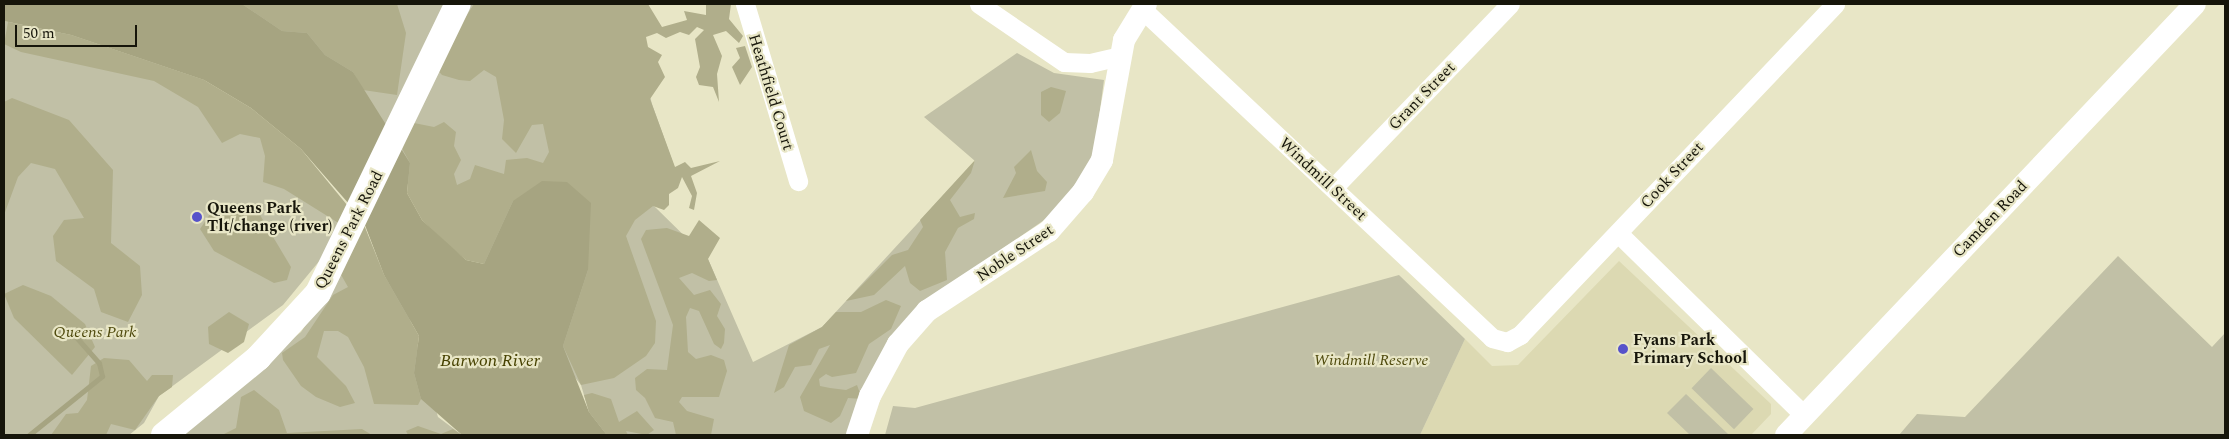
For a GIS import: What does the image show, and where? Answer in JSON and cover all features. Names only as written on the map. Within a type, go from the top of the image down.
[{"type":"main road","name":"Queens Park Road","points":[[164,435],[294,324],[318,293],[340,253],[458,4]]},
{"type":"street","name":"Heathfield Court","points":[[745,4],[798,181]]},
{"type":"street","points":[[979,4],[1064,62],[1090,63],[1120,56]]},
{"type":"street","name":"Grant Street","points":[[1333,188],[1510,4]]},
{"type":"street","name":"Cook Street","points":[[1507,342],[1520,335],[1835,4]]},
{"type":"street","name":"Camden Road","points":[[1786,435],[1803,414],[2196,4]]},
{"type":"street","name":"Noble Street","points":[[857,435],[886,366],[926,311],[1062,220],[1102,160],[1120,56],[1130,24],[1144,6]]},
{"type":"street","name":"Windmill Street","points":[[1144,6],[1492,338],[1507,342]]},
{"type":"street","points":[[1618,233],[1803,414]]},
{"type":"shaded area","points":[[242,4],[397,4],[406,33],[397,95],[363,90],[353,72],[325,55],[307,33],[282,31]]},
{"type":"shaded area","points":[[474,4],[648,4],[662,27],[687,20],[684,11],[706,15],[706,4],[731,4],[729,19],[743,36],[739,43],[726,31],[713,35],[722,56],[717,74],[719,102],[713,87],[699,85],[696,77],[700,67],[695,39],[704,30],[697,27],[689,35],[680,32],[666,38],[657,33],[646,37],[648,47],[662,55],[658,62],[665,77],[650,99],[675,167],[685,162],[691,168],[720,161],[691,176],[697,193],[694,210],[689,208],[692,196],[682,177],[678,188],[669,194],[669,205],[664,210],[653,206],[635,220],[626,236],[656,321],[655,343],[646,356],[614,378],[581,385],[563,346],[588,270],[513,201],[484,264],[466,260],[448,245],[422,220],[407,193],[410,163],[399,143],[409,122],[434,127],[444,122],[456,132],[454,146],[461,160],[454,174],[457,185],[470,179],[475,165],[504,174],[506,160],[527,158],[543,163],[549,152],[543,124],[532,125],[516,153],[502,139],[504,120],[496,77],[484,70],[470,81],[459,80],[442,75],[434,66]]},
{"type":"shaded area","points":[[8,22],[71,35],[204,80],[251,108],[301,149],[352,211],[345,227],[284,189],[263,182],[265,156],[260,138],[240,134],[222,143],[198,107],[154,81],[21,52],[4,44]]},
{"type":"shaded area","points":[[745,46],[752,67],[740,85],[732,67],[740,58],[736,48]]},
{"type":"shaded area","points":[[1051,87],[1066,91],[1060,113],[1049,122],[1041,115],[1041,92]]},
{"type":"shaded area","points":[[12,98],[69,120],[113,170],[111,243],[140,266],[142,295],[128,322],[101,312],[94,289],[56,261],[53,236],[64,220],[84,218],[55,169],[31,163],[18,177],[4,215],[4,102]]},
{"type":"shaded area","points":[[1031,150],[1037,171],[1047,182],[1045,191],[1003,198],[1016,173],[1014,167]]},
{"type":"shaded area","points":[[975,160],[971,173],[950,200],[960,217],[975,213],[974,219],[958,228],[945,252],[947,280],[920,291],[910,283],[905,266],[874,295],[846,301],[892,255],[908,250],[923,227],[920,220]]},
{"type":"shaded area","points":[[214,208],[260,215],[291,267],[287,280],[274,283],[214,251],[200,229]]},
{"type":"shaded area","points":[[362,220],[384,275],[419,336],[414,373],[421,399],[418,405],[374,404],[364,367],[348,337],[338,331],[324,331],[317,357],[346,386],[355,403],[340,407],[316,397],[301,386],[283,360],[282,353],[305,337],[333,295],[348,287],[340,273]]},
{"type":"shaded area","points":[[699,220],[720,238],[708,259],[717,280],[709,281],[692,273],[679,278],[694,295],[710,290],[721,304],[717,316],[725,329],[724,343],[721,349],[714,344],[699,311],[690,308],[686,317],[688,352],[696,359],[711,355],[724,360],[727,371],[719,397],[682,397],[679,402],[687,411],[714,419],[711,435],[676,435],[673,422],[655,418],[645,398],[636,390],[635,378],[647,369],[667,370],[673,325],[641,239],[646,230],[667,228],[689,236]]},
{"type":"shaded area","name":"Fyans Park Primary School","points":[[1619,261],[1771,404],[1771,414],[1751,435],[1420,435],[1465,339],[1492,366],[1518,365]]},
{"type":"shaded area","points":[[23,285],[51,296],[85,324],[95,347],[72,375],[14,318],[4,294]]},
{"type":"shaded area","points":[[886,300],[901,306],[891,329],[869,344],[856,373],[832,377],[826,374],[819,379],[820,386],[830,388],[846,390],[857,385],[862,399],[848,398],[840,416],[831,423],[804,411],[800,397],[830,345],[819,349],[811,365],[795,367],[784,387],[774,393],[789,345],[822,327],[836,312],[861,312]]},
{"type":"shaded area","points":[[229,312],[249,324],[244,342],[228,353],[209,344],[208,327]]},
{"type":"shaded area","points":[[104,358],[129,360],[147,381],[152,375],[173,375],[172,387],[159,396],[135,430],[111,424],[106,435],[51,435],[66,414],[78,413],[87,400],[91,366]]},
{"type":"shaded area","points":[[254,390],[279,410],[287,433],[362,429],[372,435],[222,435],[236,428],[241,397]]},
{"type":"shaded area","points":[[592,393],[611,399],[619,422],[637,411],[654,430],[647,435],[626,431],[628,435],[607,435],[589,412],[584,395]]},
{"type":"shaded area","points":[[418,426],[441,434],[453,429],[462,435],[408,435],[406,431]]},
{"type":"green space","points":[[242,4],[626,4],[652,104],[677,174],[654,206],[708,259],[753,362],[822,327],[975,161],[924,117],[1017,53],[1054,73],[1104,80],[1094,155],[1063,207],[921,305],[851,435],[607,435],[589,412],[581,385],[484,264]]},
{"type":"green space","name":"Queens Park","points":[[4,21],[71,35],[204,80],[352,211],[321,259],[283,305],[159,396],[144,423],[129,435],[4,435]]},
{"type":"green space","points":[[362,220],[384,275],[408,313],[438,417],[462,435],[175,435],[301,332],[340,273]]},
{"type":"green space","points":[[2118,256],[2212,347],[2225,333],[2225,435],[1899,435],[1917,414],[1965,417]]},
{"type":"green space","name":"Windmill Reserve","points":[[1399,275],[1465,339],[1420,435],[885,435],[893,406],[915,408]]},
{"type":"green space","points":[[1711,368],[1753,409],[1734,429],[1692,388]]},
{"type":"green space","points":[[1686,394],[1728,434],[1690,435],[1667,413]]},
{"type":"water","name":"Barwon River","points":[[4,4],[242,4],[282,31],[307,33],[325,55],[353,72],[410,163],[407,193],[422,220],[466,260],[484,264],[513,201],[542,181],[567,182],[591,203],[588,270],[563,346],[589,412],[607,435],[462,435],[421,399],[414,373],[419,336],[384,275],[363,220],[301,149],[251,108],[204,80],[71,35],[4,21]]},
{"type":"waterway","points":[[29,435],[102,376],[99,363],[69,329]]},
{"type":"place","name":"Queens Park Tlt/change (river)","points":[[197,217]]},
{"type":"place","name":"Fyans Park Primary School","points":[[1623,349]]}]
